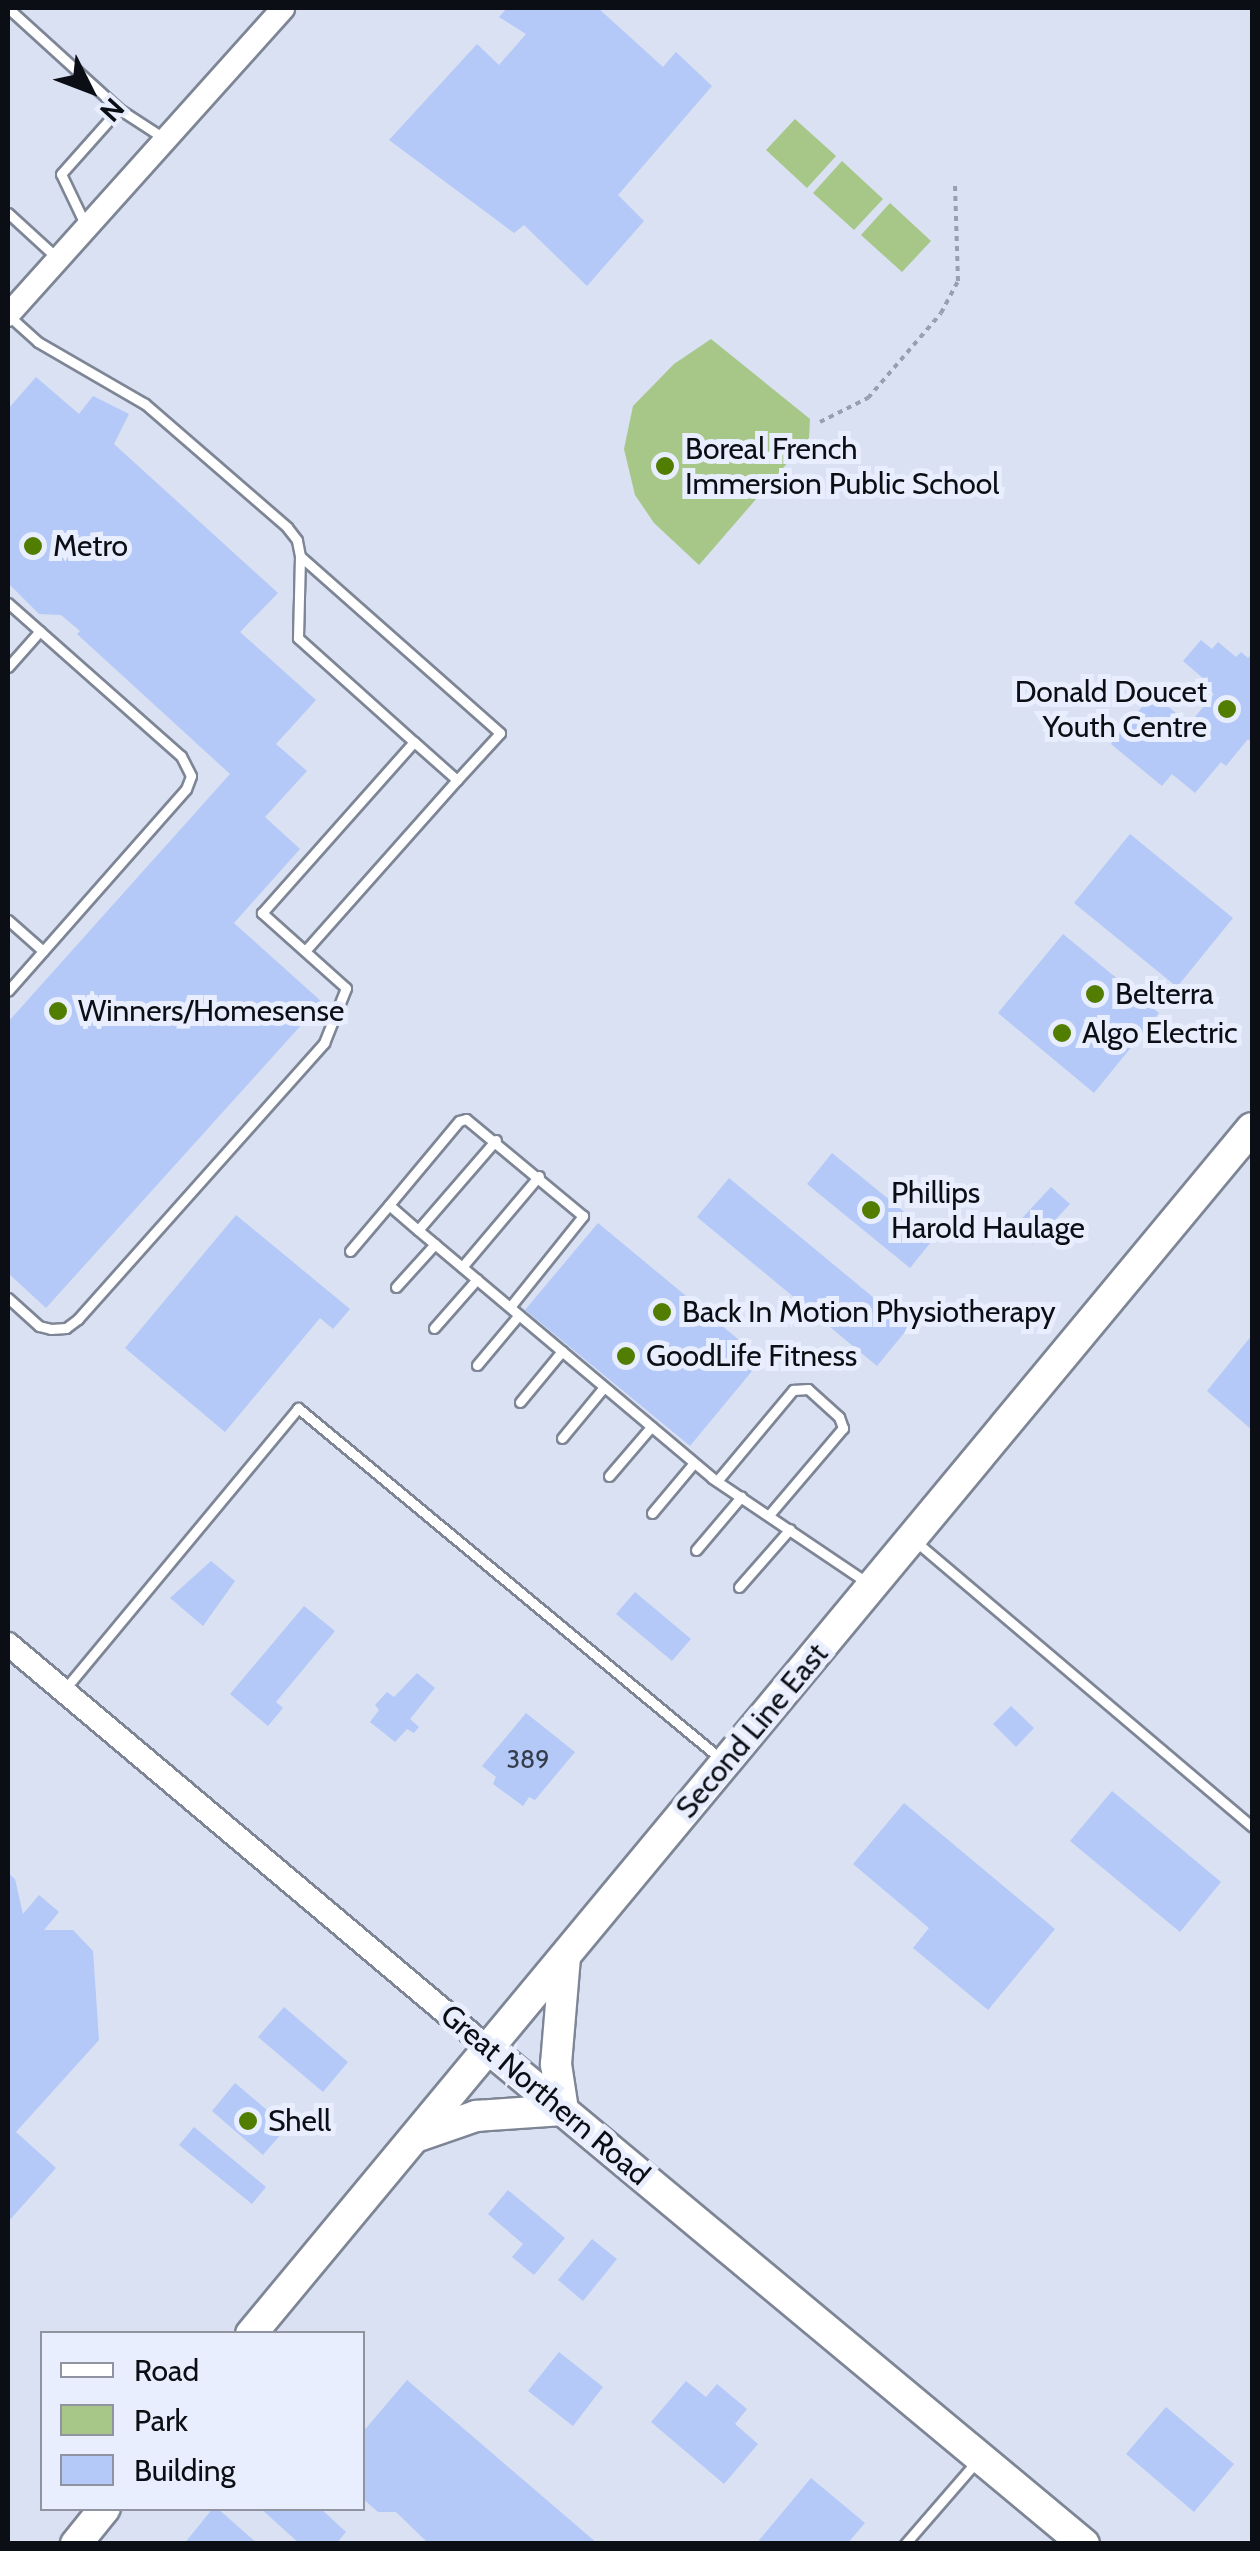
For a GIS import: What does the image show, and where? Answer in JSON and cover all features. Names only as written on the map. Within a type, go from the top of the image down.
[{"type":"highway","name":"Second Line East","points":[[252,2331],[1252,1128]]},
{"type":"highway","points":[[412,2138],[476,2116],[563,2110],[556,2064],[565,1958]]},
{"type":"highway","name":"Great Northern Road","points":[[489,2049],[1084,2544]]},
{"type":"highway","points":[[76,2544],[103,2511]]},
{"type":"main road","points":[[8,315],[282,8]]},
{"type":"main road","name":"Great Northern Road","points":[[8,1644],[489,2049]]},
{"type":"lane","points":[[8,8],[119,109],[165,139]]},
{"type":"lane","points":[[86,227],[61,174],[119,109]]},
{"type":"lane","points":[[8,212],[58,258]]},
{"type":"lane","points":[[8,315],[38,342],[144,404],[288,526],[297,540],[300,556],[298,638],[458,780]]},
{"type":"lane","points":[[300,556],[500,733],[305,951]]},
{"type":"lane","points":[[8,603],[181,756],[191,776],[186,789],[8,991]]},
{"type":"lane","points":[[8,668],[40,632]]},
{"type":"lane","points":[[8,1298],[39,1326],[66,1328],[324,1043],[346,988],[262,914],[414,742]]},
{"type":"lane","points":[[8,920],[43,952]]},
{"type":"lane","points":[[350,1250],[459,1121],[471,1120],[583,1216],[510,1307]]},
{"type":"lane","points":[[418,1230],[496,1140]]},
{"type":"lane","points":[[462,1267],[539,1176]]},
{"type":"lane","points":[[388,1205],[716,1481],[872,1587]]},
{"type":"lane","points":[[396,1288],[435,1244]]},
{"type":"lane","points":[[434,1328],[476,1280]]},
{"type":"lane","points":[[477,1365],[518,1315]]},
{"type":"lane","points":[[520,1402],[562,1351]]},
{"type":"lane","points":[[562,1438],[604,1387]]},
{"type":"lane","points":[[716,1481],[793,1390],[808,1389],[839,1417],[843,1428],[769,1516]]},
{"type":"lane","points":[[64,1691],[298,1408],[726,1763]]},
{"type":"lane","points":[[609,1476],[651,1427]]},
{"type":"lane","points":[[652,1513],[694,1463]]},
{"type":"lane","points":[[696,1550],[741,1497]]},
{"type":"lane","points":[[740,1587],[790,1528]]},
{"type":"lane","points":[[912,1538],[1252,1826]]},
{"type":"lane","points":[[906,2544],[981,2456]]},
{"type":"path","points":[[820,422],[868,398],[941,312],[958,281],[955,185]]},
{"type":"green space","points":[[795,119],[836,156],[807,188],[766,150]]},
{"type":"green space","points":[[842,161],[883,199],[854,230],[813,193]]},
{"type":"green space","points":[[890,203],[931,241],[902,272],[861,235]]},
{"type":"green space","points":[[711,339],[810,419],[809,438],[699,565],[654,523],[635,495],[624,449],[633,406],[674,364]]},
{"type":"building","points":[[507,8],[598,8],[663,67],[676,52],[712,86],[618,195],[644,221],[587,286],[524,225],[514,233],[389,140],[477,44],[499,65],[526,34],[499,17]]},
{"type":"building","points":[[36,377],[79,414],[93,396],[129,414],[114,444],[278,593],[240,632],[316,700],[276,744],[307,771],[265,817],[300,849],[234,923],[322,1002],[46,1308],[8,1273],[8,1022],[230,774],[77,634],[80,631],[61,615],[39,614],[8,583],[8,409]]},
{"type":"building","name":"Donald Doucet Youth Centre","points":[[1201,640],[1212,649],[1218,642],[1236,657],[1241,652],[1248,658],[1252,653],[1252,743],[1248,739],[1226,766],[1221,762],[1195,793],[1172,774],[1162,786],[1111,744],[1153,694],[1189,724],[1214,694],[1208,689],[1211,685],[1183,661]]},
{"type":"building","points":[[1130,834],[1233,918],[1177,987],[1074,903]]},
{"type":"building","points":[[1063,934],[1159,1013],[1094,1093],[998,1013]]},
{"type":"building","name":"Phillips Harold Haulage","points":[[832,1153],[935,1237],[910,1268],[807,1184]]},
{"type":"building","points":[[729,1178],[909,1327],[877,1366],[697,1217]]},
{"type":"building","points":[[1051,1187],[1070,1204],[1033,1244],[1014,1227]]},
{"type":"building","points":[[236,1215],[350,1309],[333,1329],[320,1318],[225,1432],[125,1348]]},
{"type":"building","points":[[598,1223],[762,1359],[690,1446],[525,1310]]},
{"type":"building","points":[[1252,1335],[1252,1430],[1207,1391]]},
{"type":"building","points":[[211,1561],[235,1581],[203,1626],[170,1598]]},
{"type":"building","points":[[635,1592],[691,1639],[672,1661],[616,1614]]},
{"type":"building","points":[[304,1606],[335,1631],[276,1702],[283,1708],[268,1726],[230,1694]]},
{"type":"building","points":[[417,1673],[435,1688],[410,1719],[419,1727],[414,1733],[407,1729],[395,1742],[370,1722],[379,1710],[375,1705],[387,1692],[394,1697]]},
{"type":"building","points":[[1011,1706],[1034,1728],[1016,1747],[993,1724]]},
{"type":"building","points":[[526,1713],[575,1752],[535,1800],[529,1797],[523,1806],[493,1784],[496,1777],[482,1766]]},
{"type":"building","points":[[1112,1791],[1221,1882],[1180,1932],[1070,1841]]},
{"type":"building","points":[[904,1803],[1055,1929],[988,2010],[913,1948],[929,1928],[853,1864]]},
{"type":"building","points":[[8,1873],[15,1879],[23,1914],[39,1895],[59,1912],[44,1930],[73,1930],[93,1951],[99,2040],[16,2132],[56,2168],[8,2222]]},
{"type":"building","name":"Shell","points":[[284,2007],[348,2062],[323,2092],[258,2037]]},
{"type":"building","points":[[235,2083],[287,2127],[263,2155],[212,2111]]},
{"type":"building","points":[[194,2127],[266,2187],[252,2204],[179,2145]]},
{"type":"building","points":[[508,2190],[565,2238],[534,2275],[512,2257],[523,2244],[488,2214]]},
{"type":"building","points":[[592,2239],[617,2259],[583,2301],[558,2280]]},
{"type":"building","points":[[559,2352],[603,2387],[573,2426],[528,2391]]},
{"type":"building","points":[[407,2380],[598,2544],[429,2544],[396,2512],[378,2512],[365,2501],[365,2429]]},
{"type":"building","points":[[686,2381],[706,2397],[717,2384],[747,2409],[735,2424],[758,2444],[724,2484],[651,2422]]},
{"type":"building","points":[[1166,2407],[1234,2464],[1194,2512],[1126,2454]]},
{"type":"building","points":[[811,2478],[865,2523],[847,2544],[756,2544]]},
{"type":"building","points":[[211,2511],[220,2511],[258,2544],[184,2544]]},
{"type":"building","points":[[263,2511],[323,2511],[346,2532],[336,2544],[300,2544]]},
{"type":"place","name":"Boreal French Immersion Public School","points":[[665,466]]},
{"type":"place","name":"Metro","points":[[33,546]]},
{"type":"place","name":"Donald Doucet Youth Centre","points":[[1227,709]]},
{"type":"place","name":"Belterra","points":[[1095,994]]},
{"type":"place","name":"Winners/Homesense","points":[[58,1011]]},
{"type":"place","name":"Algo Electric","points":[[1062,1033]]},
{"type":"place","name":"Phillips Harold Haulage","points":[[871,1210]]},
{"type":"place","name":"Back In Motion Physiotherapy","points":[[662,1312]]},
{"type":"place","name":"GoodLife Fitness","points":[[626,1356]]},
{"type":"place","name":"Shell","points":[[248,2121]]}]
